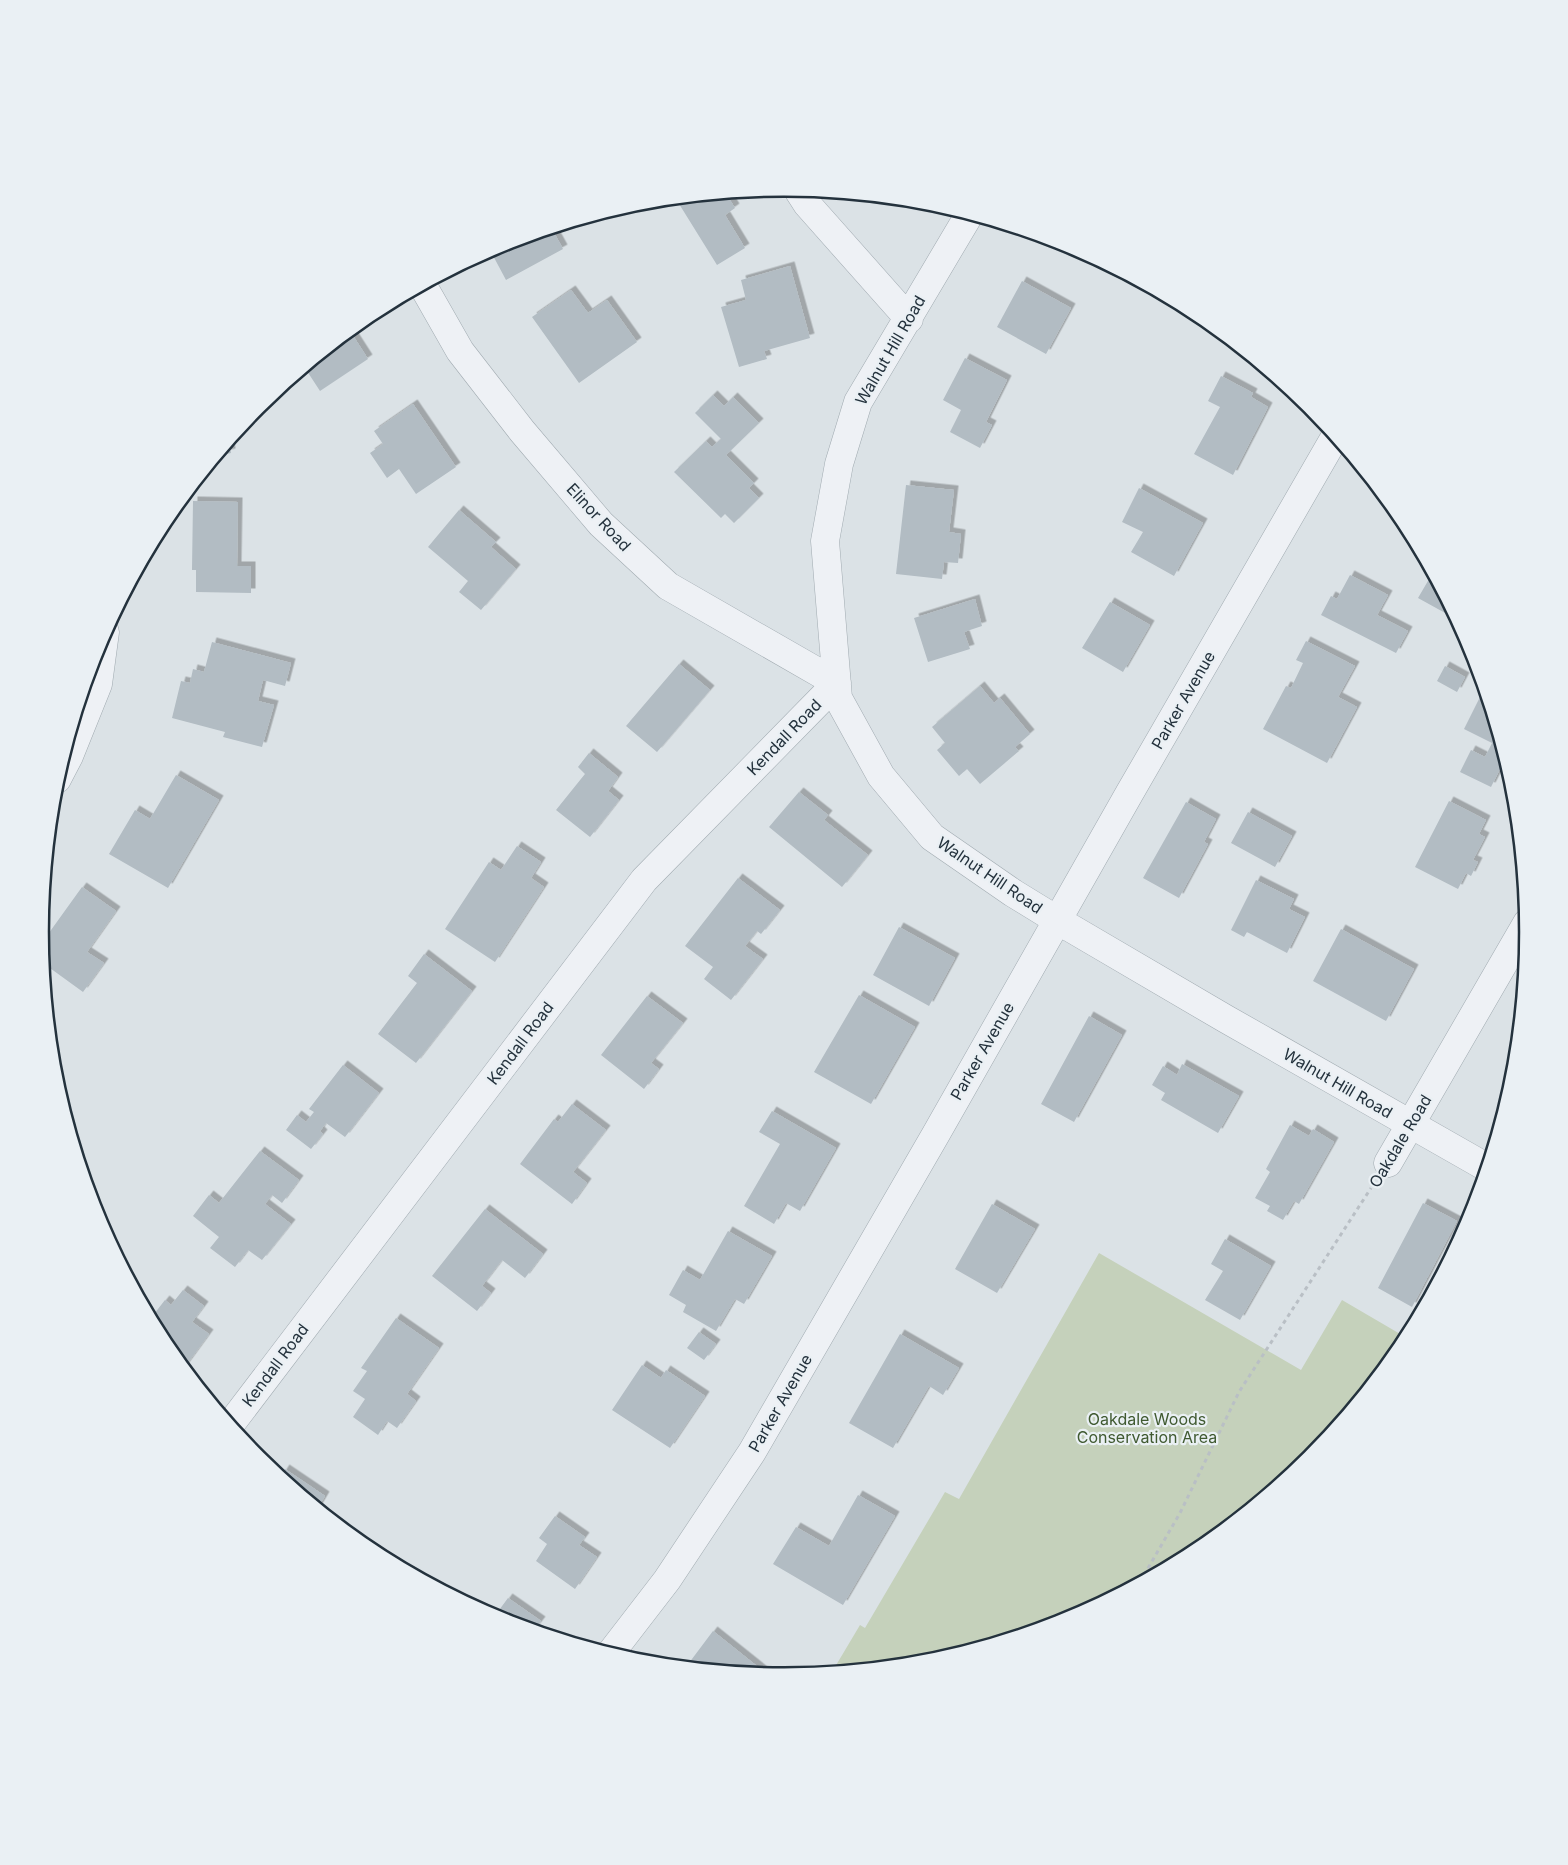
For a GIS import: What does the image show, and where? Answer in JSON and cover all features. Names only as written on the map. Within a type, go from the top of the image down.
[{"type":"street","points":[[803,198],[909,319]]},
{"type":"street","name":"Walnut Hill Road","points":[[966,220],[858,402],[838,464],[825,541],[838,698],[881,776],[932,837],[1012,893],[1057,920],[1481,1165]]},
{"type":"street","name":"Elinor Road","points":[[425,291],[460,351],[522,431],[601,524],[668,586],[837,684]]},
{"type":"street","name":"Parker Avenue","points":[[615,1648],[667,1580],[752,1452],[1332,443]]},
{"type":"street","points":[[73,746],[98,684],[101,662]]},
{"type":"street","name":"Kendall Road","points":[[234,1420],[644,880],[837,684]]},
{"type":"street","name":"Oakdale Road","points":[[1388,1163],[1519,937]]},
{"type":"path","name":"Oakdale Road","points":[[1146,1572],[1180,1513],[1240,1392],[1388,1163]]},
{"type":"green space","name":"Oakdale Woods Conservation Area","points":[[1099,1253],[1301,1370],[1342,1300],[1400,1334],[1367,1380],[1337,1417],[1304,1452],[1232,1516],[1152,1569],[1109,1592],[1065,1612],[1020,1629],[974,1643],[927,1654],[836,1666],[860,1625],[865,1628],[945,1492],[959,1499]]},
{"type":"building","points":[[730,200],[735,208],[725,215],[745,248],[717,265],[680,205]]},
{"type":"building","points":[[555,234],[563,249],[506,280],[494,257]]},
{"type":"building","points":[[790,266],[810,338],[764,351],[767,359],[739,367],[721,307],[746,300],[741,280]]},
{"type":"building","points":[[1022,281],[1071,308],[1046,354],[997,327]]},
{"type":"building","points":[[571,290],[588,313],[607,300],[637,342],[579,383],[532,317]]},
{"type":"building","points":[[354,337],[368,359],[320,391],[308,373]]},
{"type":"building","points":[[965,358],[1007,380],[986,422],[992,425],[980,448],[950,432],[961,410],[943,400]]},
{"type":"building","points":[[1221,376],[1253,393],[1251,397],[1268,407],[1233,475],[1194,454],[1220,407],[1208,401]]},
{"type":"building","points":[[713,395],[724,406],[733,397],[759,423],[726,455],[754,483],[749,488],[759,498],[734,523],[725,514],[721,518],[674,472],[706,441],[712,447],[721,439],[695,413]]},
{"type":"building","points":[[413,404],[456,467],[416,494],[399,469],[387,478],[370,453],[383,444],[374,431]]},
{"type":"building","points":[[906,485],[954,490],[949,532],[961,534],[958,563],[944,562],[942,579],[896,574]]},
{"type":"building","points":[[1139,488],[1203,523],[1174,576],[1131,552],[1143,532],[1122,522]]},
{"type":"building","points":[[193,501],[238,502],[237,566],[251,566],[251,593],[196,592],[196,570],[192,570]]},
{"type":"building","points":[[459,510],[496,542],[491,547],[516,569],[481,610],[459,592],[468,581],[428,547]]},
{"type":"building","points":[[1350,575],[1388,595],[1377,615],[1408,631],[1396,653],[1321,615],[1331,596],[1337,599]]},
{"type":"building","points":[[1429,580],[1446,613],[1418,598]]},
{"type":"building","points":[[975,599],[982,626],[964,632],[970,649],[928,662],[914,618]]},
{"type":"building","points":[[1110,602],[1150,625],[1123,672],[1082,648]]},
{"type":"building","points":[[1306,641],[1355,666],[1338,697],[1357,707],[1327,763],[1263,729],[1286,686],[1291,688],[1303,663],[1296,660]]},
{"type":"building","points":[[212,642],[291,663],[285,686],[263,680],[258,701],[274,705],[262,747],[223,737],[225,732],[172,718],[181,681],[190,683],[193,669],[204,672]]},
{"type":"building","points":[[679,664],[710,690],[657,752],[626,726]]},
{"type":"building","points":[[1445,666],[1465,677],[1457,692],[1437,681]]},
{"type":"building","points":[[980,686],[994,703],[1000,698],[1030,734],[1015,747],[1019,751],[980,784],[967,769],[959,776],[937,750],[945,743],[932,727]]},
{"type":"building","points":[[1480,697],[1500,769],[1491,787],[1460,772],[1471,750],[1485,757],[1492,743],[1464,729]]},
{"type":"building","points":[[589,753],[618,777],[608,791],[619,800],[590,837],[556,810],[585,774],[578,767]]},
{"type":"building","points":[[176,775],[219,800],[168,888],[109,854],[135,810],[150,819]]},
{"type":"building","points":[[799,792],[828,815],[824,820],[868,855],[842,887],[769,827]]},
{"type":"building","points":[[1449,801],[1486,820],[1479,834],[1485,837],[1473,860],[1478,862],[1471,876],[1466,873],[1458,889],[1415,867]]},
{"type":"building","points":[[1186,802],[1216,819],[1204,842],[1208,844],[1179,898],[1143,878]]},
{"type":"building","points":[[1248,812],[1292,836],[1275,867],[1231,843]]},
{"type":"building","points":[[517,846],[541,862],[531,878],[544,887],[495,962],[445,929],[489,862],[501,870]]},
{"type":"building","points":[[738,878],[780,910],[761,934],[757,931],[745,946],[763,959],[731,1000],[704,979],[713,967],[685,946]]},
{"type":"building","points":[[1256,880],[1294,899],[1289,909],[1305,917],[1287,953],[1247,932],[1244,937],[1231,930]]},
{"type":"building","points":[[82,887],[116,911],[87,952],[104,963],[83,992],[50,968],[49,933]]},
{"type":"building","points":[[899,927],[955,958],[929,1006],[873,975]]},
{"type":"building","points":[[1341,929],[1414,969],[1386,1021],[1313,981]]},
{"type":"building","points":[[424,954],[472,991],[416,1063],[378,1034],[417,983],[408,976]]},
{"type":"building","points":[[859,995],[915,1027],[871,1104],[814,1072]]},
{"type":"building","points":[[647,996],[683,1023],[651,1063],[659,1069],[644,1089],[601,1055]]},
{"type":"building","points":[[1089,1016],[1122,1035],[1074,1122],[1041,1104]]},
{"type":"building","points":[[1182,1064],[1239,1096],[1218,1133],[1161,1100],[1165,1093],[1152,1085],[1163,1066],[1177,1075]]},
{"type":"building","points":[[343,1065],[379,1093],[345,1137],[326,1123],[320,1131],[323,1134],[311,1149],[286,1130],[297,1115],[306,1122],[314,1112],[309,1109]]},
{"type":"building","points":[[572,1104],[606,1130],[573,1172],[587,1183],[572,1204],[520,1164],[554,1119],[558,1122]]},
{"type":"building","points":[[772,1111],[836,1148],[800,1211],[786,1203],[774,1224],[744,1206],[780,1144],[759,1132]]},
{"type":"building","points":[[1290,1125],[1309,1136],[1313,1129],[1334,1142],[1299,1204],[1294,1201],[1283,1220],[1267,1211],[1270,1206],[1255,1198],[1270,1172],[1266,1169]]},
{"type":"building","points":[[260,1151],[299,1180],[282,1203],[272,1195],[265,1204],[291,1224],[262,1260],[248,1250],[235,1267],[210,1248],[219,1237],[193,1216],[209,1195],[219,1203]]},
{"type":"building","points":[[1423,1203],[1457,1221],[1412,1307],[1378,1288]]},
{"type":"building","points":[[992,1204],[1035,1229],[997,1293],[955,1269]]},
{"type":"building","points":[[485,1209],[543,1254],[525,1278],[502,1260],[482,1286],[491,1293],[477,1311],[432,1276]]},
{"type":"building","points":[[728,1231],[772,1256],[744,1304],[735,1299],[716,1331],[683,1312],[686,1305],[669,1295],[683,1270],[700,1280]]},
{"type":"building","points":[[1225,1239],[1271,1266],[1240,1320],[1205,1300],[1223,1271],[1211,1264]]},
{"type":"building","points":[[183,1290],[204,1306],[192,1322],[209,1334],[188,1362],[155,1313],[165,1300],[171,1305]]},
{"type":"building","points":[[396,1318],[439,1348],[407,1394],[416,1401],[397,1428],[387,1421],[378,1435],[353,1417],[365,1399],[353,1391],[367,1371],[361,1368]]},
{"type":"building","points":[[699,1332],[716,1344],[704,1360],[687,1348]]},
{"type":"building","points":[[900,1334],[959,1368],[943,1395],[929,1386],[893,1448],[849,1423]]},
{"type":"building","points":[[642,1365],[661,1378],[666,1370],[705,1396],[670,1448],[612,1410]]},
{"type":"building","points":[[285,1469],[325,1496],[321,1503],[299,1485],[284,1471]]},
{"type":"building","points":[[858,1495],[895,1516],[843,1605],[773,1564],[796,1527],[829,1546]]},
{"type":"building","points":[[555,1516],[585,1537],[579,1545],[597,1557],[575,1589],[536,1561],[547,1544],[539,1538]]},
{"type":"building","points":[[508,1598],[541,1621],[538,1625],[499,1610]]},
{"type":"building","points":[[713,1631],[758,1667],[736,1666],[690,1661]]}]
